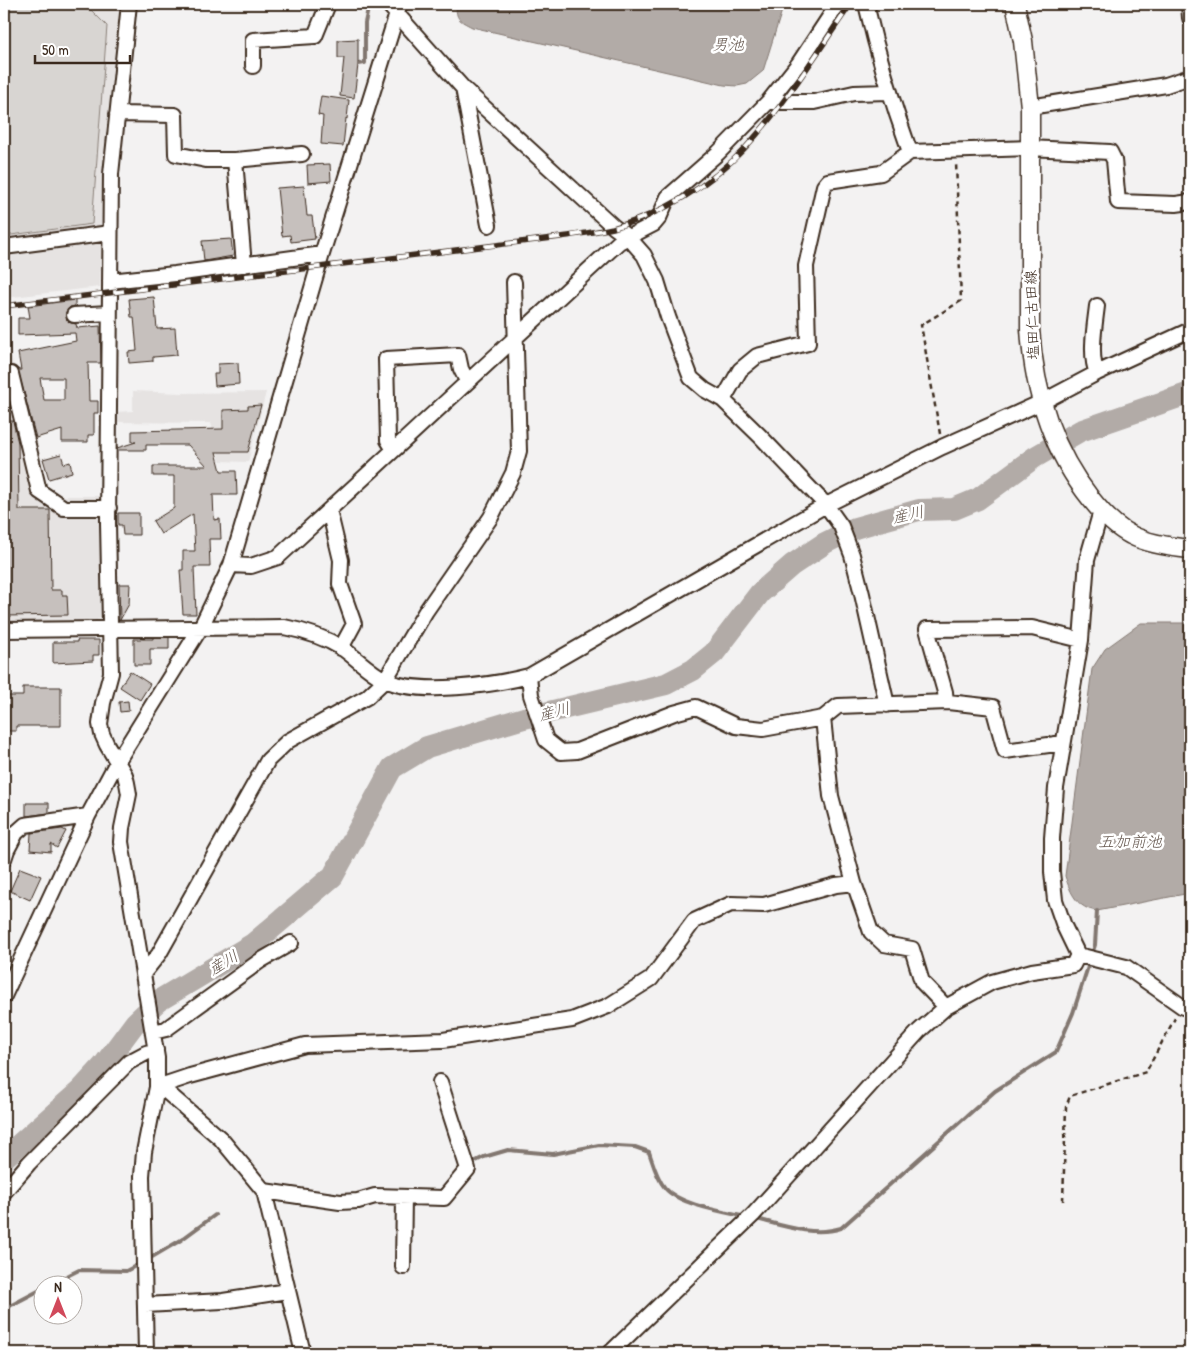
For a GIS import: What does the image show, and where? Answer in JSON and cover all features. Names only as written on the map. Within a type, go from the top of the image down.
[{"type":"main road","name":"塩田仁古田線","points":[[1014,4],[1023,41],[1030,107],[1030,329],[1032,362],[1042,402],[1050,426],[1070,470],[1081,487],[1114,524],[1131,535],[1154,543],[1190,549]]},
{"type":"street","points":[[129,4],[111,174],[109,313],[109,628],[111,673],[100,724],[102,734],[127,783],[129,794],[121,842],[153,1030],[159,1087],[144,1152],[143,1168],[146,1353]]},
{"type":"street","points":[[253,66],[253,40],[315,36],[328,4]]},
{"type":"street","points":[[231,565],[251,566],[278,557],[619,242],[654,224],[659,218],[668,197],[718,153],[768,102],[799,63],[838,4]]},
{"type":"street","points":[[866,4],[888,92],[910,152]]},
{"type":"street","points":[[1189,4],[1190,18]]},
{"type":"street","points":[[395,7],[463,88],[614,227],[629,238],[644,255],[657,281],[668,318],[691,378],[705,390],[723,400],[826,505],[841,526],[852,555],[887,705]]},
{"type":"street","points":[[4,996],[88,816],[117,762],[200,627],[231,565],[395,7]]},
{"type":"street","points":[[1030,107],[1166,85],[1190,77]]},
{"type":"street","points":[[463,88],[489,225]]},
{"type":"street","points":[[768,102],[814,102],[854,94],[888,92]]},
{"type":"street","points":[[117,114],[175,115],[176,154],[206,160],[235,160],[302,154]]},
{"type":"street","points":[[723,400],[740,370],[757,356],[808,343],[806,266],[824,186],[828,181],[881,173],[910,152],[1030,148],[1110,152],[1114,160],[1118,202],[1176,204],[1190,202]]},
{"type":"street","points":[[235,160],[244,265]]},
{"type":"street","points":[[4,247],[110,233]]},
{"type":"street","points":[[110,281],[322,254]]},
{"type":"street","points":[[144,979],[160,954],[268,760],[288,741],[367,696],[386,680],[426,610],[491,517],[513,473],[519,451],[514,282]]},
{"type":"street","points":[[1097,306],[1093,366],[1097,373]]},
{"type":"street","points":[[74,315],[109,313]]},
{"type":"street","points":[[4,630],[284,627],[306,632],[341,648],[386,680],[412,687],[460,687],[506,682],[529,676],[826,505],[942,447],[1042,402],[1097,373],[1190,330]]},
{"type":"street","points":[[394,450],[388,440],[386,359],[458,355],[461,370],[467,381]]},
{"type":"street","points":[[11,374],[39,491],[64,508],[109,508]]},
{"type":"street","points":[[329,510],[341,560],[340,584],[354,624],[341,648]]},
{"type":"street","points":[[1078,955],[1064,926],[1055,900],[1052,872],[1053,822],[1063,743],[1081,640],[1087,560],[1101,511]]},
{"type":"street","points":[[946,702],[945,692],[927,628],[1032,628],[1081,640]]},
{"type":"street","points":[[529,676],[531,696],[546,740],[561,752],[577,752],[674,713],[696,707],[736,726],[763,729],[823,718],[838,706],[946,702],[993,707],[1005,751],[1063,743]]},
{"type":"street","points":[[823,718],[832,796],[854,883],[870,932],[884,944],[912,949],[922,982],[946,1007]]},
{"type":"street","points":[[4,859],[16,833],[25,825],[88,816]]},
{"type":"street","points":[[159,1087],[190,1076],[305,1045],[443,1040],[572,1020],[608,1006],[651,979],[694,920],[731,904],[764,905],[836,885],[854,883]]},
{"type":"street","points":[[153,1030],[166,1029],[260,961],[291,943]]},
{"type":"street","points":[[1078,955],[1126,967],[1187,1007]]},
{"type":"street","points":[[610,1353],[754,1215],[919,1032],[946,1007],[992,982],[1032,971],[1073,965],[1078,955]]},
{"type":"street","points":[[4,1192],[29,1163],[129,1062],[156,1050]]},
{"type":"street","points":[[264,1191],[340,1202],[358,1201],[375,1196],[444,1198],[468,1170],[440,1082]]},
{"type":"street","points":[[159,1087],[221,1139],[264,1191],[303,1353]]},
{"type":"street","points":[[403,1267],[404,1196]]},
{"type":"street","points":[[145,1305],[223,1301],[287,1291]]},
{"type":"path","points":[[942,447],[920,325],[961,301],[955,150]]},
{"type":"path","points":[[1063,1201],[1066,1107],[1070,1096],[1146,1072],[1178,1011],[1187,1007]]},
{"type":"shaded area","points":[[4,4],[121,4],[103,172],[100,287],[4,298]]},
{"type":"shaded area","points":[[4,4],[91,10],[107,26],[92,224],[4,236]]},
{"type":"shaded area","points":[[4,321],[22,407],[49,491],[54,496],[102,496],[103,617],[95,621],[4,622]]},
{"type":"shaded area","points":[[133,391],[181,393],[266,392],[248,462],[220,461],[211,423],[115,422],[115,412],[133,411]]},
{"type":"water","name":"男池","points":[[456,4],[784,4],[763,71],[747,84],[737,86],[724,85],[472,27],[459,19]]},
{"type":"water","name":"五加前池","points":[[1141,623],[1190,623],[1190,893],[1097,911],[1084,907],[1076,899],[1065,876],[1092,669],[1105,649]]},
{"type":"building","points":[[358,39],[358,65],[354,98],[340,96],[344,58],[338,58],[338,40]]},
{"type":"building","points":[[321,96],[349,100],[343,146],[321,144],[323,116],[318,115]]},
{"type":"building","points":[[330,164],[331,181],[308,183],[307,165]]},
{"type":"building","points":[[304,186],[307,216],[312,216],[315,239],[291,242],[290,235],[282,236],[277,188]]},
{"type":"building","points":[[231,239],[233,256],[204,261],[202,241]]},
{"type":"building","points":[[154,297],[157,329],[175,328],[177,355],[153,357],[153,361],[129,363],[128,352],[137,351],[134,317],[131,317],[129,299]]},
{"type":"building","points":[[75,300],[75,306],[70,307],[66,312],[67,320],[76,324],[77,328],[100,326],[101,363],[88,363],[89,401],[98,401],[98,413],[94,413],[94,435],[88,435],[88,442],[62,442],[62,430],[36,438],[18,370],[21,370],[18,353],[76,341],[75,333],[18,335],[18,318],[30,318],[28,306]],"holes":[[[40,378],[64,378],[64,400],[44,400]]]},
{"type":"building","points":[[238,363],[239,384],[215,386],[214,374],[218,374],[218,364]]},
{"type":"building","points":[[261,405],[248,452],[216,452],[221,471],[236,471],[237,495],[213,495],[214,520],[220,519],[221,539],[209,539],[210,567],[194,567],[196,614],[183,614],[180,570],[183,570],[183,551],[195,551],[193,514],[161,534],[153,521],[174,508],[174,476],[153,476],[153,466],[207,466],[188,445],[146,445],[146,450],[117,450],[117,448],[136,442],[132,442],[132,431],[223,429],[223,410],[248,409],[248,406]]},
{"type":"building","points":[[4,421],[13,421],[18,443],[19,510],[50,510],[51,590],[62,590],[62,595],[67,595],[68,615],[4,616]]},
{"type":"building","points":[[61,454],[64,464],[70,462],[72,472],[49,479],[43,459]]},
{"type":"building","points":[[118,513],[139,513],[139,535],[123,535],[122,525],[118,525]]},
{"type":"building","points":[[119,584],[130,584],[129,604],[120,620]]},
{"type":"building","points":[[153,637],[169,637],[169,649],[150,649],[150,665],[134,665],[134,639],[153,639]]},
{"type":"building","points":[[77,640],[99,640],[99,655],[93,655],[93,661],[53,663],[53,642],[77,642]]},
{"type":"building","points":[[130,671],[150,684],[140,700],[120,687]]},
{"type":"building","points":[[23,687],[61,687],[61,726],[16,726],[16,731],[4,731],[4,696],[23,696]]},
{"type":"building","points":[[128,701],[129,711],[120,712],[119,702]]},
{"type":"building","points":[[26,803],[49,803],[49,813],[26,816]]},
{"type":"building","points":[[62,829],[66,831],[57,848],[51,844],[51,852],[30,850],[31,833]]},
{"type":"building","points":[[20,868],[41,876],[30,900],[10,891]]},
{"type":"waterway","points":[[353,65],[365,63],[365,23],[369,4]]},
{"type":"waterway","name":"産川","points":[[4,1158],[81,1090],[103,1066],[135,1023],[158,1001],[253,944],[333,876],[392,768],[427,747],[524,718],[666,684],[693,670],[714,653],[760,593],[792,565],[825,543],[855,528],[919,510],[954,509],[978,499],[1035,457],[1080,431],[1190,393]]},
{"type":"waterway","points":[[753,1218],[808,1231],[841,1228],[995,1091],[1056,1052],[1073,1013],[1095,945],[1097,911]]},
{"type":"waterway","points":[[472,1163],[484,1157],[508,1150],[553,1154],[599,1145],[635,1147],[649,1152],[660,1180],[672,1194],[703,1207],[746,1217]]},
{"type":"waterway","points":[[147,1260],[181,1240],[215,1215]]},
{"type":"waterway","points":[[71,1274],[79,1270],[126,1271],[141,1263]]},
{"type":"waterway","points":[[4,1309],[32,1294]]},
{"type":"railway","points":[[4,306],[561,237],[613,228],[631,222],[650,215],[685,197],[732,161],[773,114],[851,4]]}]
